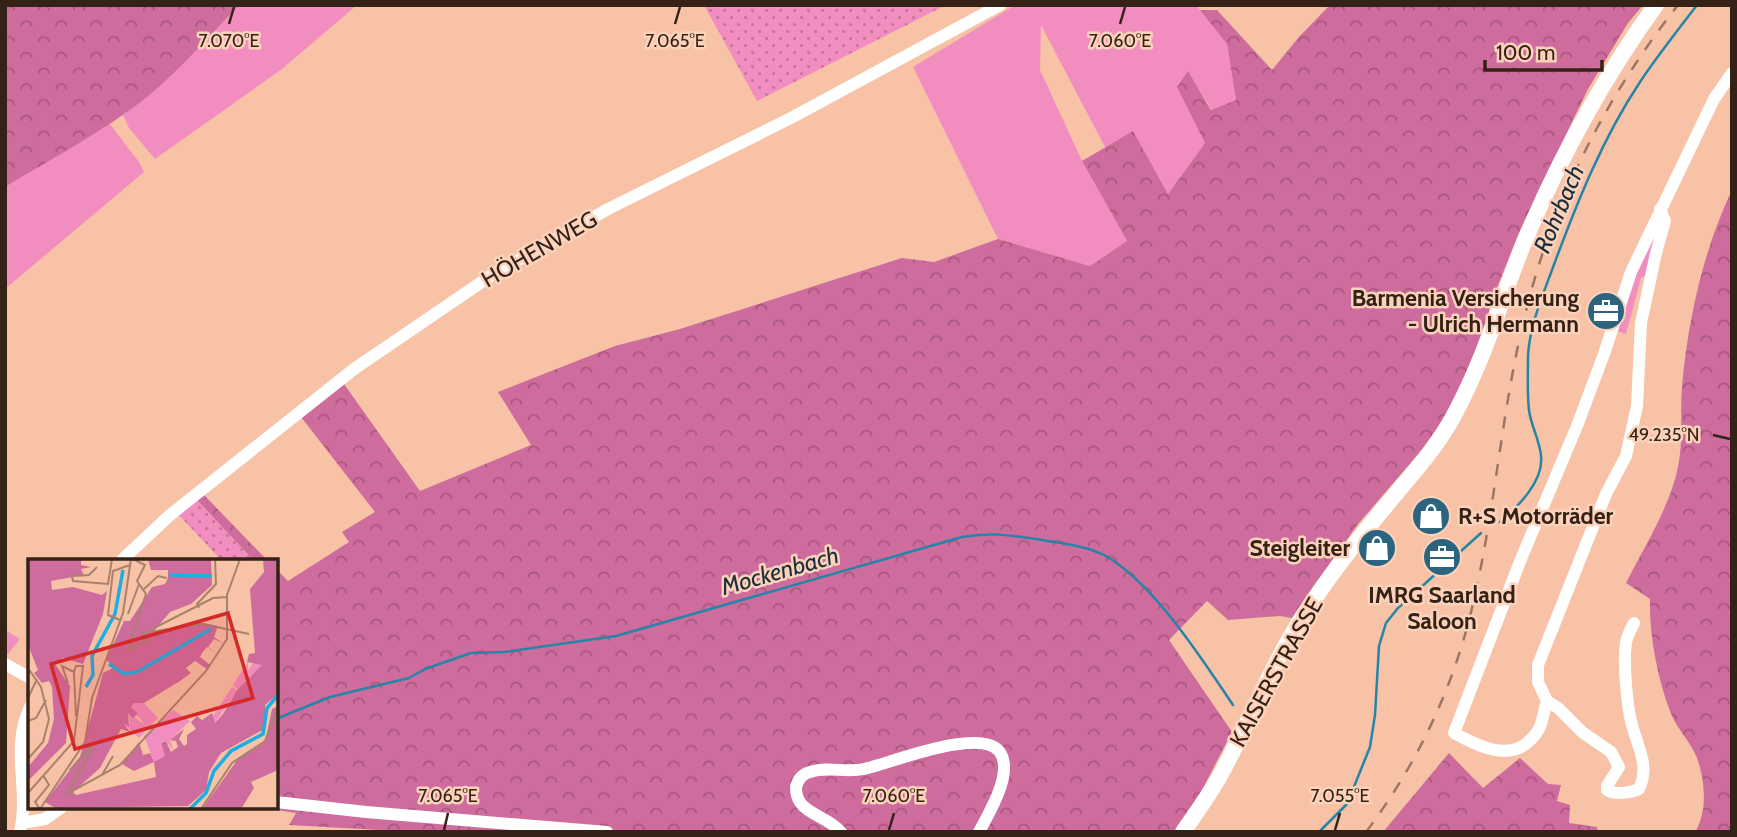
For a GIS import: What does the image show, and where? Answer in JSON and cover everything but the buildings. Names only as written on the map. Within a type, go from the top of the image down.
[{"type":"main road","name":"KAISERSTRASSE","points":[[1184,832],[1222,774],[1292,634],[1307,610],[1342,558],[1431,450],[1452,419],[1478,367],[1503,293],[1550,186],[1598,93],[1629,42],[1656,5]]},
{"type":"street","name":"HÖHENWEG","points":[[124,559],[170,515],[326,390],[398,337],[492,275],[608,209],[791,118],[1000,5]]},
{"type":"street","points":[[1547,701],[1539,728],[1515,749],[1502,752],[1486,749],[1454,733],[1521,559],[1577,426],[1631,272],[1714,99],[1732,73]]},
{"type":"street","points":[[1634,623],[1625,647],[1628,707],[1644,760],[1643,775],[1639,789],[1624,793],[1611,792],[1607,790],[1607,786],[1619,767],[1615,757],[1547,701],[1538,682],[1541,655],[1606,494],[1626,456],[1637,406],[1641,323],[1665,221],[1660,209]]},
{"type":"street","points":[[5,664],[28,677]]},
{"type":"street","points":[[28,713],[20,737],[21,827],[45,819],[59,809]]},
{"type":"street","points":[[841,832],[832,823],[805,809],[799,802],[797,782],[808,772],[864,769],[955,745],[985,743],[993,746],[1003,757],[1004,775],[979,832]]},
{"type":"street","points":[[278,802],[607,832]]},
{"type":"street","points":[[799,802],[838,819],[851,832]]},
{"type":"shaded area","points":[[239,5],[357,5],[282,69],[155,159],[129,128],[123,115],[167,79]]},
{"type":"shaded area","points":[[704,5],[946,5],[757,101]]},
{"type":"shaded area","points":[[1015,5],[1196,5],[1227,43],[1236,100],[1212,110],[1188,72],[1178,87],[1205,143],[1168,194],[1133,132],[1106,149],[1041,25],[1040,70],[1082,161],[1127,241],[1090,266],[998,239],[913,67]]},
{"type":"shaded area","points":[[109,123],[144,172],[5,289],[5,187]]},
{"type":"shaded area","points":[[1659,223],[1647,274],[1641,278],[1626,334],[1617,331],[1639,265]]},
{"type":"shaded area","points":[[195,498],[252,559],[220,559],[177,513]]},
{"type":"shaded area","points":[[5,630],[20,639],[8,654],[5,653]]},
{"type":"green space","points":[[5,5],[239,5],[183,64],[147,97],[95,133],[5,187]]},
{"type":"green space","points":[[1330,5],[1643,5],[1628,23],[1588,89],[1519,233],[1496,290],[1471,365],[1446,417],[1420,452],[1358,524],[1292,618],[1280,616],[1228,620],[1207,601],[1169,640],[1232,732],[1189,815],[1177,832],[416,832],[289,825],[296,813],[271,809],[278,809],[278,571],[288,581],[349,542],[342,532],[375,512],[301,417],[344,384],[420,491],[531,445],[498,392],[615,346],[680,329],[902,258],[934,262],[998,239],[1090,266],[1127,241],[1082,161],[1133,131],[1168,194],[1205,143],[1177,87],[1188,71],[1211,110],[1236,100],[1227,44],[1200,10],[1217,10],[1272,70]]},
{"type":"green space","points":[[1732,190],[1732,832],[1695,832],[1703,806],[1700,767],[1672,716],[1663,688],[1653,643],[1650,599],[1626,583],[1657,524],[1676,477],[1688,336],[1705,261]]},
{"type":"green space","points":[[202,493],[266,559],[252,559],[195,498]]},
{"type":"green space","points":[[1449,753],[1483,788],[1520,758],[1548,784],[1561,785],[1557,801],[1570,805],[1569,823],[1597,827],[1598,832],[1383,832]]},
{"type":"waterway","name":"Rohrbach","points":[[1500,522],[1528,493],[1541,466],[1540,450],[1529,410],[1528,357],[1537,313],[1561,246],[1580,197],[1626,104],[1697,5]]},
{"type":"waterway","name":"Rohrbach","points":[[1319,832],[1347,804],[1370,747],[1375,715],[1379,646],[1386,623],[1398,608],[1481,533]]},
{"type":"waterway","name":"Mockenbach","points":[[278,718],[330,697],[409,678],[425,669],[471,653],[505,652],[616,636],[962,537],[990,534],[1079,547],[1104,555],[1122,567],[1175,623],[1233,705]]},
{"type":"railway","points":[[1366,832],[1414,759],[1460,652],[1485,546],[1517,350],[1537,270],[1551,229],[1567,189],[1606,112],[1652,39],[1678,5]]},
{"type":"place","name":"Barmenia Versicherung - Ulrich Hermann","points":[[1606,311]]},
{"type":"place","name":"R+S Motorräder","points":[[1431,516]]},
{"type":"place","name":"Steigleiter","points":[[1377,548]]},
{"type":"place","name":"IMRG Saarland Saloon","points":[[1442,557]]}]
